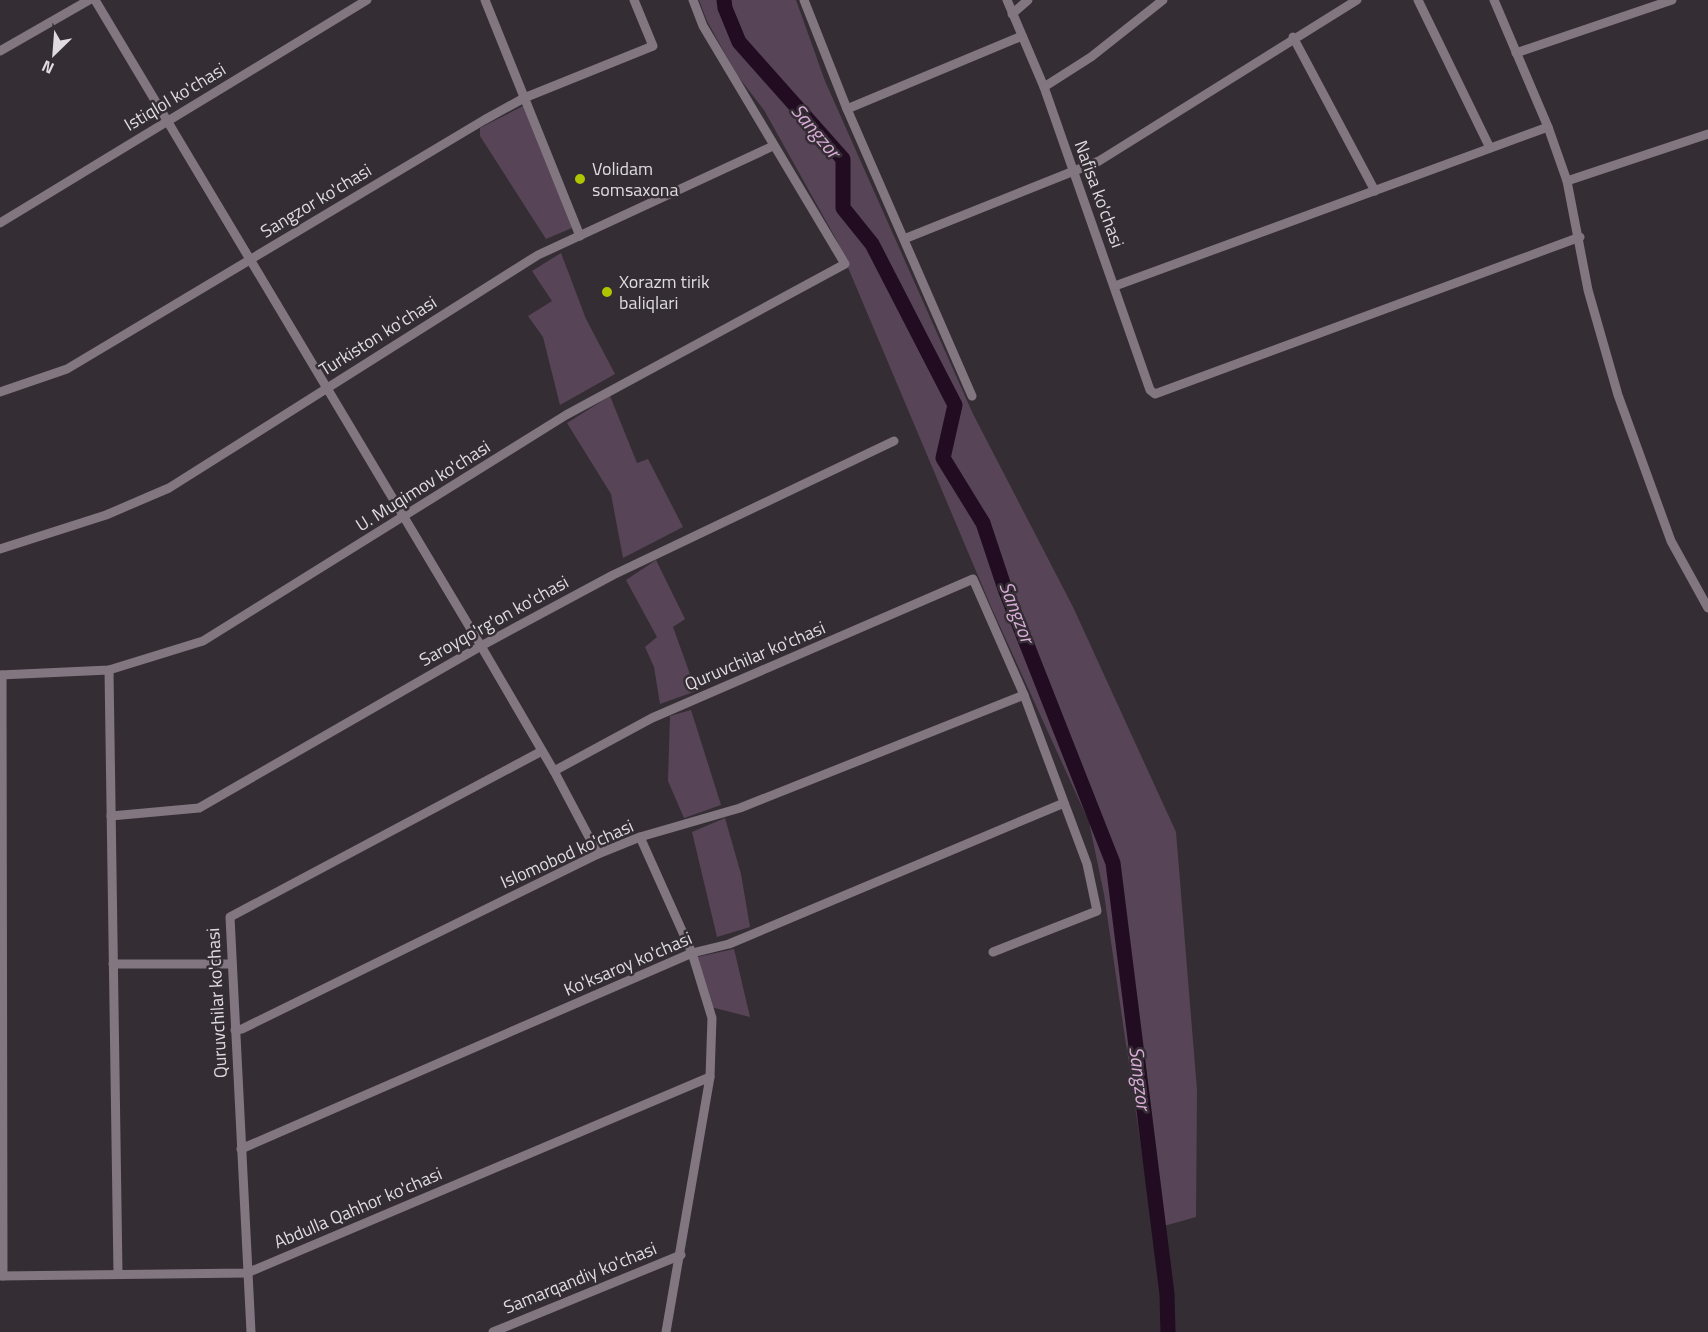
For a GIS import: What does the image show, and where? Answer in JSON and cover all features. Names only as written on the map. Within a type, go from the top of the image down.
[{"type":"street","points":[[0,51],[89,0]]},
{"type":"street","points":[[95,0],[248,261],[481,646],[554,771],[598,854]]},
{"type":"street","name":"Istiqlol ko'chasi","points":[[0,223],[367,0]]},
{"type":"street","points":[[485,0],[580,236]]},
{"type":"street","name":"Sangzor ko'chasi","points":[[0,392],[67,369],[525,98],[653,46],[634,0]]},
{"type":"street","points":[[693,0],[703,26],[773,146]]},
{"type":"street","points":[[804,0],[847,109],[972,396]]},
{"type":"street","name":"Nafisa ko'chasi","points":[[1007,0],[1044,87],[1071,171],[1115,286],[1150,390],[1155,394],[1580,237]]},
{"type":"street","points":[[1012,14],[1028,0]]},
{"type":"street","points":[[1044,87],[1091,57],[1163,0]]},
{"type":"street","points":[[904,239],[1099,161],[1293,37],[1357,0]]},
{"type":"street","points":[[1419,0],[1490,148]]},
{"type":"street","points":[[1494,0],[1548,127],[1567,181],[1580,237],[1588,290],[1618,395],[1671,541],[1708,608]]},
{"type":"street","points":[[1516,53],[1672,0]]},
{"type":"street","points":[[847,109],[1022,36]]},
{"type":"street","points":[[1293,37],[1375,191]]},
{"type":"street","points":[[1115,286],[1548,127]]},
{"type":"street","points":[[1567,181],[1708,134]]},
{"type":"street","name":"Turkiston ko'chasi","points":[[0,549],[106,515],[169,488],[538,255],[773,146]]},
{"type":"street","name":"U. Muqimov ko'chasi","points":[[1,675],[109,670],[203,641],[566,415],[845,264],[773,146]]},
{"type":"street","name":"Saroyqo'rg'on ko'chasi","points":[[111,816],[199,808],[481,646],[613,575],[894,441]]},
{"type":"street","name":"Quruvchilar ko'chasi","points":[[554,771],[652,718],[973,579],[1024,695]]},
{"type":"street","points":[[109,670],[118,1274]]},
{"type":"street","points":[[1,675],[2,1276]]},
{"type":"street","points":[[993,952],[1097,911],[1087,864],[1024,695]]},
{"type":"street","name":"Islomobod ko'chasi","points":[[235,1030],[242,1029],[598,854],[640,837],[740,808],[1024,695]]},
{"type":"street","name":"Quruvchilar ko'chasi","points":[[251,1332],[230,917],[542,751]]},
{"type":"street","name":"Ko'ksaroy ko'chasi","points":[[241,1149],[692,953],[729,944],[1064,803]]},
{"type":"street","points":[[640,837],[692,953],[712,1018],[710,1077],[666,1332]]},
{"type":"street","points":[[114,964],[232,964]]},
{"type":"street","name":"Abdulla Qahhor ko'chasi","points":[[2,1276],[247,1273],[710,1077]]},
{"type":"street","name":"Samarqandiy ko'chasi","points":[[493,1332],[511,1328],[681,1255]]},
{"type":"shaded area","points":[[699,0],[796,0],[825,81],[973,414],[1073,607],[1176,832],[1197,1090],[1196,1217],[1153,1229],[1104,894],[1089,822],[992,609],[836,239],[764,110],[737,75],[707,21]]},
{"type":"shaded area","points":[[523,106],[572,228],[546,239],[480,136],[480,128]]},
{"type":"shaded area","points":[[561,253],[586,319],[615,374],[560,405],[543,337],[528,316],[552,301],[532,271]]},
{"type":"shaded area","points":[[610,396],[637,463],[648,459],[683,527],[623,558],[611,494],[567,423]]},
{"type":"shaded area","points":[[656,560],[685,619],[673,627],[696,691],[660,704],[654,667],[645,647],[657,637],[626,580]]},
{"type":"shaded area","points":[[691,710],[721,805],[684,818],[668,781],[670,716]]},
{"type":"shaded area","points":[[725,818],[741,874],[750,927],[717,937],[692,832]]},
{"type":"shaded area","points":[[734,949],[750,1017],[711,1007],[697,957]]},
{"type":"waterway","name":"Sangzor","points":[[724,0],[739,42],[843,159],[843,208],[872,244],[955,405],[943,458],[983,523],[1005,589],[1113,863],[1167,1294],[1168,1332]]},
{"type":"place","name":"Volidam somsaxona","points":[[580,179]]},
{"type":"place","name":"Xorazm tirik baliqlari","points":[[607,292]]}]
